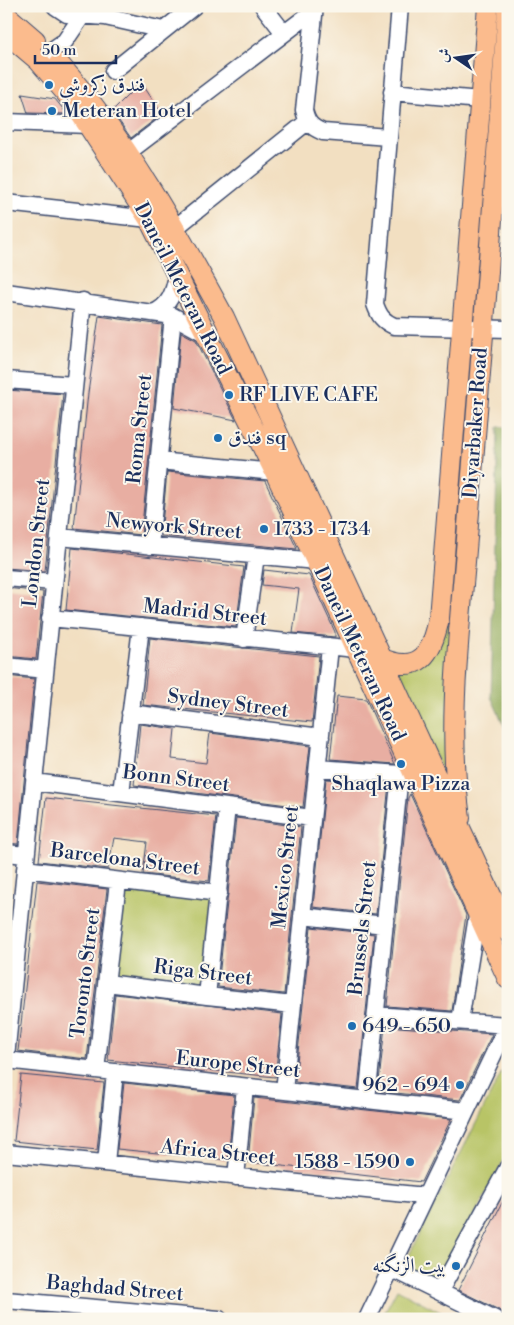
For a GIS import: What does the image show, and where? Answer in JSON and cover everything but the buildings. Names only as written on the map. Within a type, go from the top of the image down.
[{"type":"main road","name":"Diyarbaker Road","points":[[463,837],[456,778],[455,725],[473,328],[480,100],[488,6]]},
{"type":"main road","name":"Diyarbaker Road","points":[[380,658],[405,666],[417,663],[432,645],[436,633],[473,328],[504,126],[508,8]]},
{"type":"main road","name":"Daneil Meteran Road","points":[[8,24],[49,52],[84,92],[174,228],[224,317],[508,932]]},
{"type":"main road","name":"Daneil Meteran Road","points":[[8,24],[72,99],[149,219],[275,472],[356,650],[406,771],[478,910],[508,979]]},
{"type":"street","points":[[55,6],[67,14],[105,17],[163,30]]},
{"type":"street","points":[[113,71],[194,6]]},
{"type":"street","points":[[263,6],[284,33]]},
{"type":"street","points":[[400,6],[375,304],[378,314],[385,322],[394,326],[508,329]]},
{"type":"street","points":[[126,154],[315,8]]},
{"type":"street","points":[[315,8],[304,110],[307,122],[313,128],[323,132],[388,137]]},
{"type":"street","points":[[49,52],[65,41],[82,16]]},
{"type":"street","points":[[392,92],[480,100]]},
{"type":"street","points":[[6,122],[89,125]]},
{"type":"street","points":[[174,228],[307,122]]},
{"type":"street","points":[[6,203],[149,219]]},
{"type":"street","points":[[153,313],[168,303],[173,294],[177,275]]},
{"type":"street","points":[[6,292],[83,301],[173,316],[206,334]]},
{"type":"street","name":"London Street","points":[[6,1059],[8,1016],[26,862],[83,301]]},
{"type":"street","name":"Roma Street","points":[[150,546],[173,316]]},
{"type":"street","points":[[6,380],[74,385]]},
{"type":"street","points":[[158,461],[275,472]]},
{"type":"street","name":"Newyork Street","points":[[58,537],[316,561]]},
{"type":"street","points":[[244,639],[256,556]]},
{"type":"street","points":[[6,578],[53,582]]},
{"type":"street","name":"Madrid Street","points":[[50,618],[356,650]]},
{"type":"street","points":[[121,793],[141,628]]},
{"type":"street","name":"Mexico Street","points":[[284,1091],[330,647]]},
{"type":"street","points":[[6,666],[45,670]]},
{"type":"street","name":"Sydney Street","points":[[130,712],[321,737]]},
{"type":"street","points":[[318,768],[406,771]]},
{"type":"street","name":"Brussels Street","points":[[367,1100],[385,925],[406,771]]},
{"type":"street","name":"Bonn Street","points":[[34,782],[312,818]]},
{"type":"street","points":[[207,996],[227,806]]},
{"type":"street","name":"Barcelona Street","points":[[6,853],[26,862],[118,882],[219,893]]},
{"type":"street","name":"Toronto Street","points":[[96,1070],[118,882]]},
{"type":"street","points":[[460,1021],[478,910]]},
{"type":"street","points":[[302,916],[385,925]]},
{"type":"street","name":"Riga Street","points":[[107,983],[293,1005]]},
{"type":"street","points":[[367,1319],[507,1024],[376,1015]]},
{"type":"street","name":"Europe Street","points":[[6,1059],[466,1111]]},
{"type":"street","points":[[106,1163],[115,1072]]},
{"type":"street","points":[[236,1176],[245,1087]]},
{"type":"street","name":"Africa Street","points":[[6,1152],[425,1196]]},
{"type":"street","points":[[440,1291],[508,1167]]},
{"type":"street","points":[[391,1268],[495,1319]]},
{"type":"street","name":"Baghdad Street","points":[[6,1300],[30,1311],[220,1319]]},
{"type":"green space","points":[[488,6],[508,6],[483,328],[458,804],[391,662],[432,645]]},
{"type":"green space","points":[[498,427],[508,427],[508,734],[491,697]]},
{"type":"green space","points":[[118,882],[219,893],[207,996],[107,983]]},
{"type":"green space","points":[[508,1060],[508,1152],[438,1285],[403,1267]]},
{"type":"green space","points":[[397,1289],[442,1313],[439,1319],[381,1319]]},
{"type":"place","name":"فندق زكروشي","points":[[49,85]]},
{"type":"place","name":"Meteran Hotel","points":[[52,111]]},
{"type":"place","name":"RF LIVE CAFE","points":[[229,395]]},
{"type":"place","name":"فندق sq","points":[[218,438]]},
{"type":"place","name":"1733 - 1734","points":[[264,529]]},
{"type":"place","name":"Shaqlawa Pizza","points":[[401,764]]},
{"type":"place","name":"649 - 650","points":[[352,1026]]},
{"type":"place","name":"962 - 694","points":[[460,1085]]},
{"type":"place","name":"1588 - 1590","points":[[410,1162]]},
{"type":"place","name":"بيت الزنگنه","points":[[456,1266]]}]
